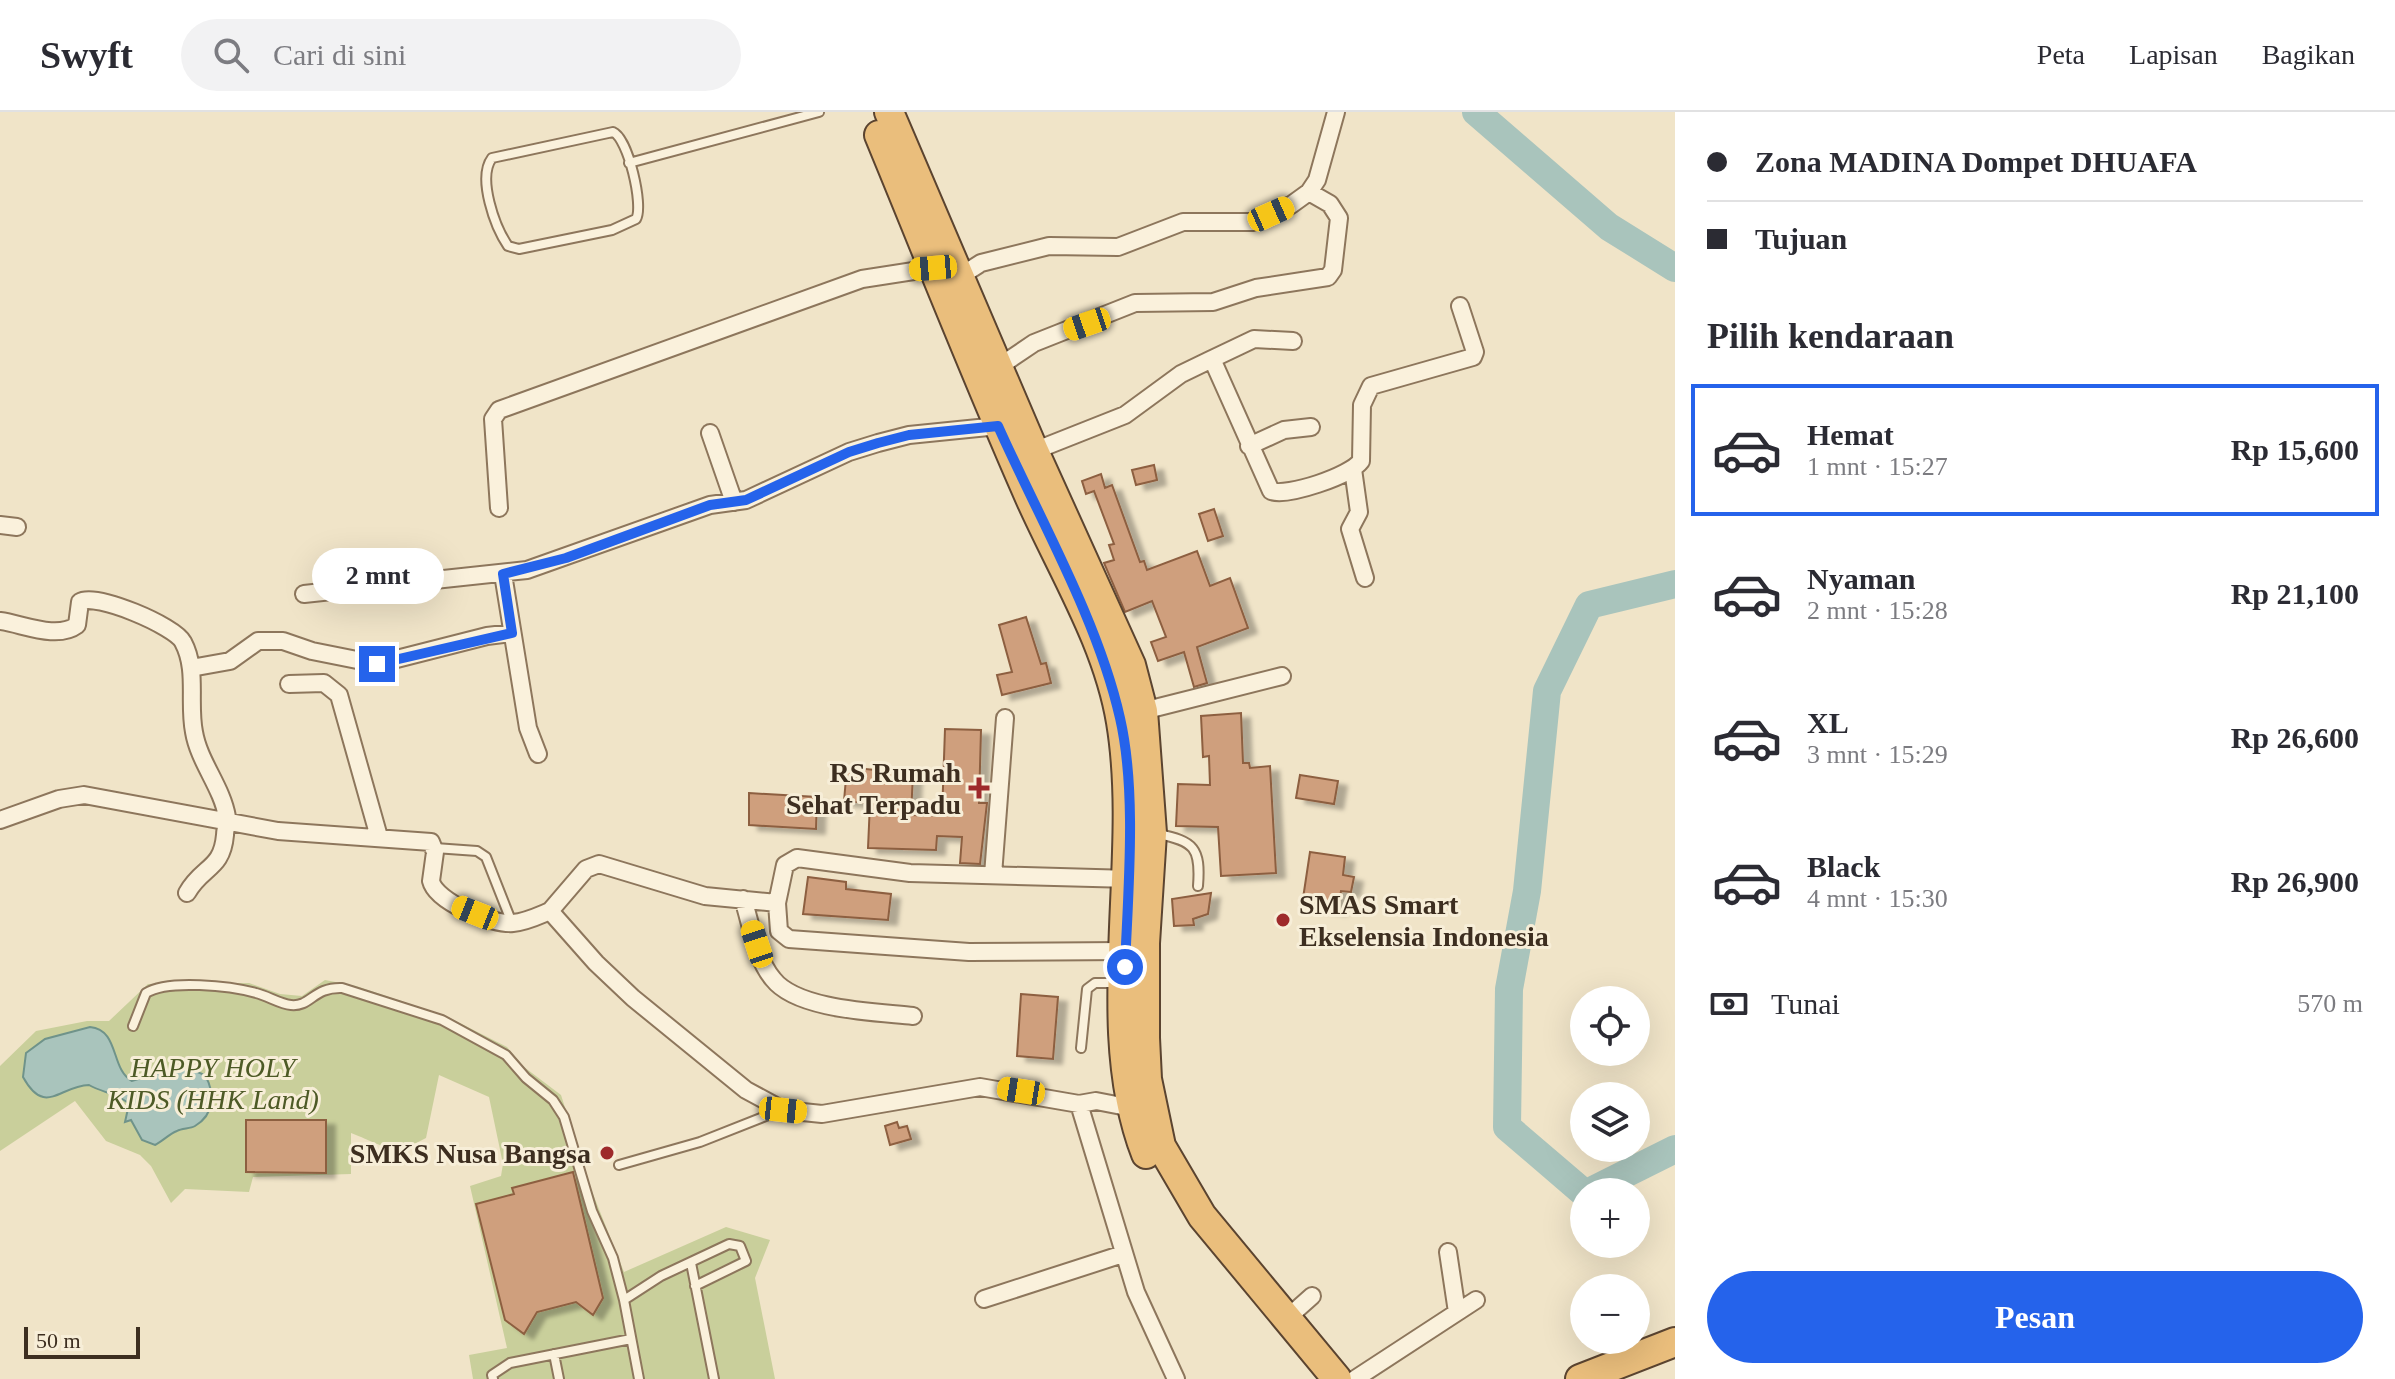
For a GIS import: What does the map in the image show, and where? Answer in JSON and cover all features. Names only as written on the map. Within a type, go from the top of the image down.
[{"type":"highway","points":[[870,112],[946,272],[997,368],[1131,665],[1143,711],[1152,833],[1125,951],[1124,1037],[1132,1108],[1144,1151],[1194,1237],[1318,1379]]},
{"type":"highway","points":[[889,112],[946,272],[978,428],[1103,655],[1121,720],[1139,880],[1147,1079],[1161,1146],[1202,1216],[1285,1320],[1337,1379]]},
{"type":"highway","points":[[1580,1379],[1675,1342]]},
{"type":"street","points":[[499,508],[493,419],[499,410],[862,279],[946,272],[1049,246],[1118,247],[1183,222],[1252,222],[1291,205],[1309,192],[1317,180],[1336,112]]},
{"type":"street","points":[[997,368],[1034,343],[1135,303],[1213,302],[1256,288],[1291,286],[1328,277],[1333,270],[1339,218],[1330,204],[1309,192]]},
{"type":"street","points":[[1212,359],[1265,485],[1276,493],[1353,469],[1363,454],[1362,405],[1371,386],[1473,357],[1475,352],[1460,306]]},
{"type":"street","points":[[1034,451],[1125,415],[1181,374],[1254,339],[1293,341]]},
{"type":"street","points":[[1249,446],[1284,430],[1311,427]]},
{"type":"street","points":[[304,594],[503,574],[566,558],[710,505],[734,502],[849,452],[909,435],[978,428]]},
{"type":"street","points":[[710,433],[734,502]]},
{"type":"street","points":[[1353,469],[1359,512],[1350,529],[1365,578]]},
{"type":"street","points":[[0,525],[17,527]]},
{"type":"street","points":[[503,574],[528,728],[538,754]]},
{"type":"street","points":[[0,621],[54,632],[68,631],[77,625],[81,601],[107,602],[178,634],[191,668],[197,746],[227,818],[222,856],[213,867],[197,877],[187,893]]},
{"type":"street","points":[[191,668],[230,661],[258,641],[283,641],[312,651],[377,664],[512,633]]},
{"type":"street","points":[[1143,711],[1282,676]]},
{"type":"street","points":[[289,684],[324,683],[339,695],[379,837]]},
{"type":"street","points":[[993,875],[1005,718]]},
{"type":"street","points":[[0,820],[59,799],[84,795],[227,818],[278,831],[429,841],[435,848],[431,881],[436,893],[499,923],[513,923],[550,911],[586,869],[599,864],[617,866],[692,893],[777,903]]},
{"type":"street","points":[[1125,951],[969,952],[789,939],[779,931],[777,903],[785,865],[797,858],[910,873],[1139,880]]},
{"type":"street","points":[[743,899],[765,966],[786,992],[844,1008],[913,1016]]},
{"type":"street","points":[[550,911],[596,963],[633,998],[746,1090],[783,1110],[822,1114],[980,1087],[1132,1108]]},
{"type":"street","points":[[1086,1102],[1123,1254],[1136,1292],[1176,1379]]},
{"type":"street","points":[[1448,1252],[1457,1312]]},
{"type":"street","points":[[984,1299],[1123,1254]]},
{"type":"street","points":[[1285,1320],[1312,1296]]},
{"type":"street","points":[[1355,1379],[1476,1300]]},
{"type":"lane","points":[[629,163],[819,112]]},
{"type":"lane","points":[[613,132],[623,139],[629,163],[640,207],[632,223],[519,249],[506,245],[485,175],[486,165],[497,155],[613,132]]},
{"type":"lane","points":[[1152,833],[1180,838],[1192,845],[1197,858],[1198,886]]},
{"type":"lane","points":[[435,848],[477,851],[486,857],[513,923]]},
{"type":"lane","points":[[1081,1048],[1087,989],[1095,983],[1124,983]]},
{"type":"lane","points":[[133,1026],[146,993],[164,986],[226,988],[256,993],[290,1005],[302,1004],[325,987],[342,988],[442,1020],[506,1055],[559,1108],[592,1211],[613,1258],[639,1379]]},
{"type":"lane","points":[[619,1165],[700,1142],[783,1110]]},
{"type":"lane","points":[[624,1300],[661,1276],[729,1244],[740,1246],[746,1261],[695,1286]]},
{"type":"lane","points":[[691,1263],[714,1379]]},
{"type":"lane","points":[[493,1379],[492,1375],[510,1363],[631,1339]]},
{"type":"lane","points":[[554,1354],[559,1379]]},
{"type":"green space","name":"HAPPY HOLY KIDS (HHK Land)","points":[[325,980],[356,986],[446,1016],[507,1047],[524,1067],[561,1095],[591,1189],[624,1272],[726,1227],[770,1240],[755,1278],[775,1379],[473,1379],[469,1355],[507,1348],[470,1186],[501,1176],[503,1164],[489,1097],[439,1075],[426,1138],[404,1147],[388,1148],[351,1133],[351,1174],[253,1177],[249,1192],[185,1189],[171,1203],[151,1166],[140,1155],[106,1141],[75,1101],[0,1151],[0,1066],[36,1031],[87,1021],[109,1021],[148,984],[249,983],[280,994],[302,996]]},
{"type":"water","points":[[90,1027],[106,1035],[120,1068],[132,1081],[182,1066],[205,1075],[212,1096],[210,1109],[202,1121],[174,1132],[155,1145],[142,1140],[131,1120],[125,1122],[129,1104],[116,1096],[89,1085],[46,1097],[31,1089],[23,1077],[26,1053],[45,1039]]},
{"type":"building","points":[[1154,465],[1157,480],[1136,485],[1132,470]]},
{"type":"building","points":[[1101,474],[1105,488],[1112,485],[1140,562],[1144,561],[1147,570],[1197,551],[1210,586],[1230,578],[1248,628],[1197,647],[1207,683],[1194,687],[1184,652],[1158,661],[1151,642],[1166,637],[1152,601],[1125,612],[1104,563],[1114,560],[1109,545],[1114,544],[1094,491],[1086,494],[1082,481]]},
{"type":"building","points":[[1214,509],[1223,536],[1208,541],[1199,514]]},
{"type":"building","points":[[1026,617],[1041,664],[1046,663],[1051,683],[1002,695],[997,675],[1012,672],[999,625]]},
{"type":"building","points":[[1241,713],[1243,763],[1249,763],[1250,768],[1270,766],[1276,873],[1221,876],[1218,827],[1176,826],[1178,784],[1210,785],[1209,756],[1203,757],[1201,716]]},
{"type":"building","points":[[945,729],[981,730],[979,803],[987,803],[980,864],[960,863],[962,837],[937,836],[936,850],[868,848],[870,803],[844,801],[847,767],[913,774],[911,815],[942,816]]},
{"type":"building","points":[[1300,775],[1338,781],[1334,804],[1296,798]]},
{"type":"building","points":[[749,793],[817,797],[816,829],[749,825]]},
{"type":"building","points":[[1310,852],[1345,857],[1343,875],[1354,877],[1351,892],[1341,891],[1338,910],[1302,905]]},
{"type":"building","points":[[808,877],[846,882],[846,889],[891,894],[888,920],[803,914]]},
{"type":"building","points":[[1211,893],[1208,914],[1193,919],[1194,925],[1174,926],[1172,899]]},
{"type":"building","points":[[1021,994],[1058,997],[1053,1059],[1017,1056]]},
{"type":"building","points":[[246,1120],[326,1120],[326,1173],[246,1172]]},
{"type":"building","points":[[897,1122],[899,1128],[907,1126],[911,1139],[890,1145],[885,1126]]},
{"type":"building","points":[[573,1172],[603,1298],[593,1315],[576,1302],[537,1312],[524,1334],[505,1320],[476,1204],[514,1194],[512,1188]]},
{"type":"waterway","points":[[1476,112],[1609,227],[1675,268]]},
{"type":"waterway","points":[[1570,1181],[1507,1127],[1509,989],[1527,891],[1547,691],[1589,605],[1675,584]]},
{"type":"waterway","points":[[1617,1178],[1675,1149]]},
{"type":"place","name":"RS Rumah Sehat Terpadu","points":[[979,788]]},
{"type":"place","name":"SMAS Smart Ekselensia Indonesia","points":[[1283,920]]},
{"type":"place","name":"SMKS Nusa Bangsa","points":[[607,1153]]},
{"type":"route","points":[[377,664],[400,661],[487,636],[512,633],[503,574],[566,558],[710,505],[746,500],[849,452],[878,443],[909,435],[998,426],[1103,655],[1121,720],[1128,853],[1125,967]]}]
